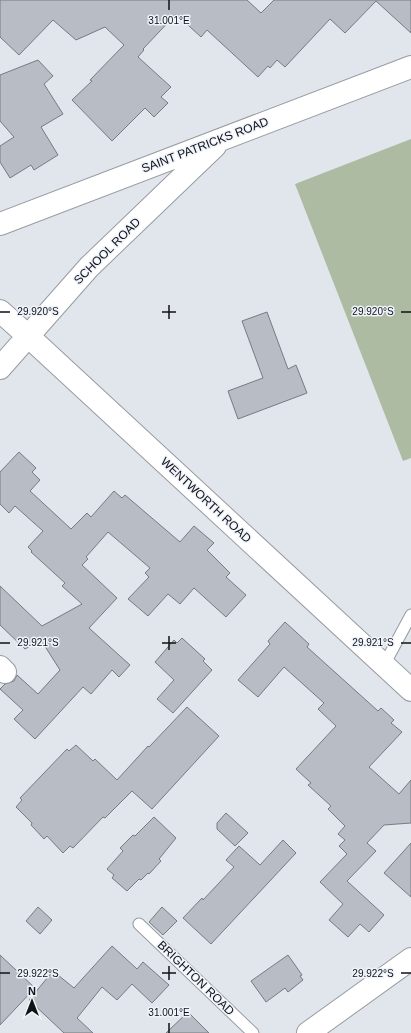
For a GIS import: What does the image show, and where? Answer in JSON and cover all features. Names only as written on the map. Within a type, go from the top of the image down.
[{"type":"street","name":"SAINT PATRICKS ROAD","points":[[0,224],[411,67]]},
{"type":"street","name":"SCHOOL ROAD","points":[[0,368],[89,267],[221,139]]},
{"type":"street","name":"WENTWORTH ROAD","points":[[0,312],[28,336],[411,690]]},
{"type":"street","points":[[308,1033],[411,959]]},
{"type":"lane","points":[[384,665],[411,615]]},
{"type":"lane","name":"BRIGHTON ROAD","points":[[139,924],[252,1033]]},
{"type":"green space","points":[[411,139],[411,458],[403,461],[295,184]]},
{"type":"building","points":[[0,0],[247,0],[261,13],[274,0],[411,0],[411,33],[376,1],[345,33],[330,19],[285,67],[277,60],[270,68],[268,66],[258,77],[207,30],[201,37],[176,14],[143,49],[144,50],[138,57],[171,87],[161,97],[168,103],[154,117],[145,108],[112,141],[72,100],[92,81],[90,80],[124,45],[105,27],[76,40],[53,20],[19,55],[0,37]]},
{"type":"building","points":[[38,60],[53,76],[44,84],[63,114],[41,127],[58,155],[34,170],[31,165],[10,178],[0,162],[0,146],[14,137],[0,121],[0,75]]},
{"type":"building","points":[[267,312],[288,369],[296,365],[307,393],[238,419],[228,391],[263,378],[242,321]]},
{"type":"building","points":[[19,452],[36,468],[32,472],[40,480],[30,491],[71,529],[87,513],[91,517],[114,491],[122,498],[125,495],[180,542],[194,526],[214,543],[207,550],[230,573],[226,577],[246,595],[226,617],[194,588],[180,604],[168,594],[148,616],[128,599],[149,577],[145,573],[150,568],[108,532],[86,557],[88,559],[82,565],[117,598],[89,628],[130,665],[119,677],[112,670],[91,694],[83,687],[35,739],[14,719],[23,710],[0,689],[5,684],[14,681],[17,675],[38,694],[60,670],[41,640],[25,649],[0,625],[0,586],[42,626],[82,604],[62,586],[65,583],[31,552],[32,551],[28,547],[43,531],[15,506],[9,513],[0,504],[0,472]]},
{"type":"building","points":[[285,622],[309,644],[307,647],[378,711],[381,708],[394,720],[391,723],[402,732],[369,767],[399,794],[411,780],[411,823],[384,825],[367,843],[376,851],[347,881],[384,915],[369,932],[360,924],[348,937],[329,920],[343,904],[320,882],[347,854],[339,846],[345,840],[338,834],[345,826],[328,809],[331,806],[308,785],[311,783],[296,769],[336,726],[318,709],[324,703],[284,667],[258,697],[238,680],[270,644],[268,641]]},
{"type":"building","points":[[182,638],[205,659],[203,661],[212,670],[173,713],[157,699],[174,680],[155,662],[174,640],[177,643]]},
{"type":"building","points":[[187,707],[219,736],[152,809],[132,791],[105,818],[103,817],[73,848],[70,846],[63,853],[47,836],[44,839],[31,825],[32,823],[16,807],[22,800],[20,798],[67,749],[69,751],[76,745],[93,761],[95,759],[117,780]]},
{"type":"building","points":[[226,813],[248,833],[235,846],[217,829],[217,823]]},
{"type":"building","points":[[154,817],[176,838],[159,859],[161,861],[149,874],[148,873],[141,880],[139,879],[127,891],[112,878],[114,875],[107,869],[123,851],[120,848],[133,835],[135,836]]},
{"type":"building","points":[[283,840],[296,853],[211,944],[183,918],[202,898],[203,900],[234,867],[226,860],[239,846],[260,865]]},
{"type":"building","points":[[411,843],[411,897],[384,873]]},
{"type":"building","points":[[38,907],[52,920],[40,934],[26,921]]},
{"type":"building","points":[[162,907],[177,921],[163,935],[149,922]]},
{"type":"building","points":[[112,946],[137,969],[143,962],[169,985],[152,1003],[132,984],[117,1000],[102,987],[77,1018],[93,1033],[64,1033],[29,1000],[53,971],[74,988]]},
{"type":"building","points":[[0,955],[35,988],[0,1025]]},
{"type":"building","points":[[288,955],[302,975],[300,976],[303,980],[288,992],[285,988],[266,1002],[251,981]]},
{"type":"building","points":[[188,1012],[209,1033],[166,1033]]}]
